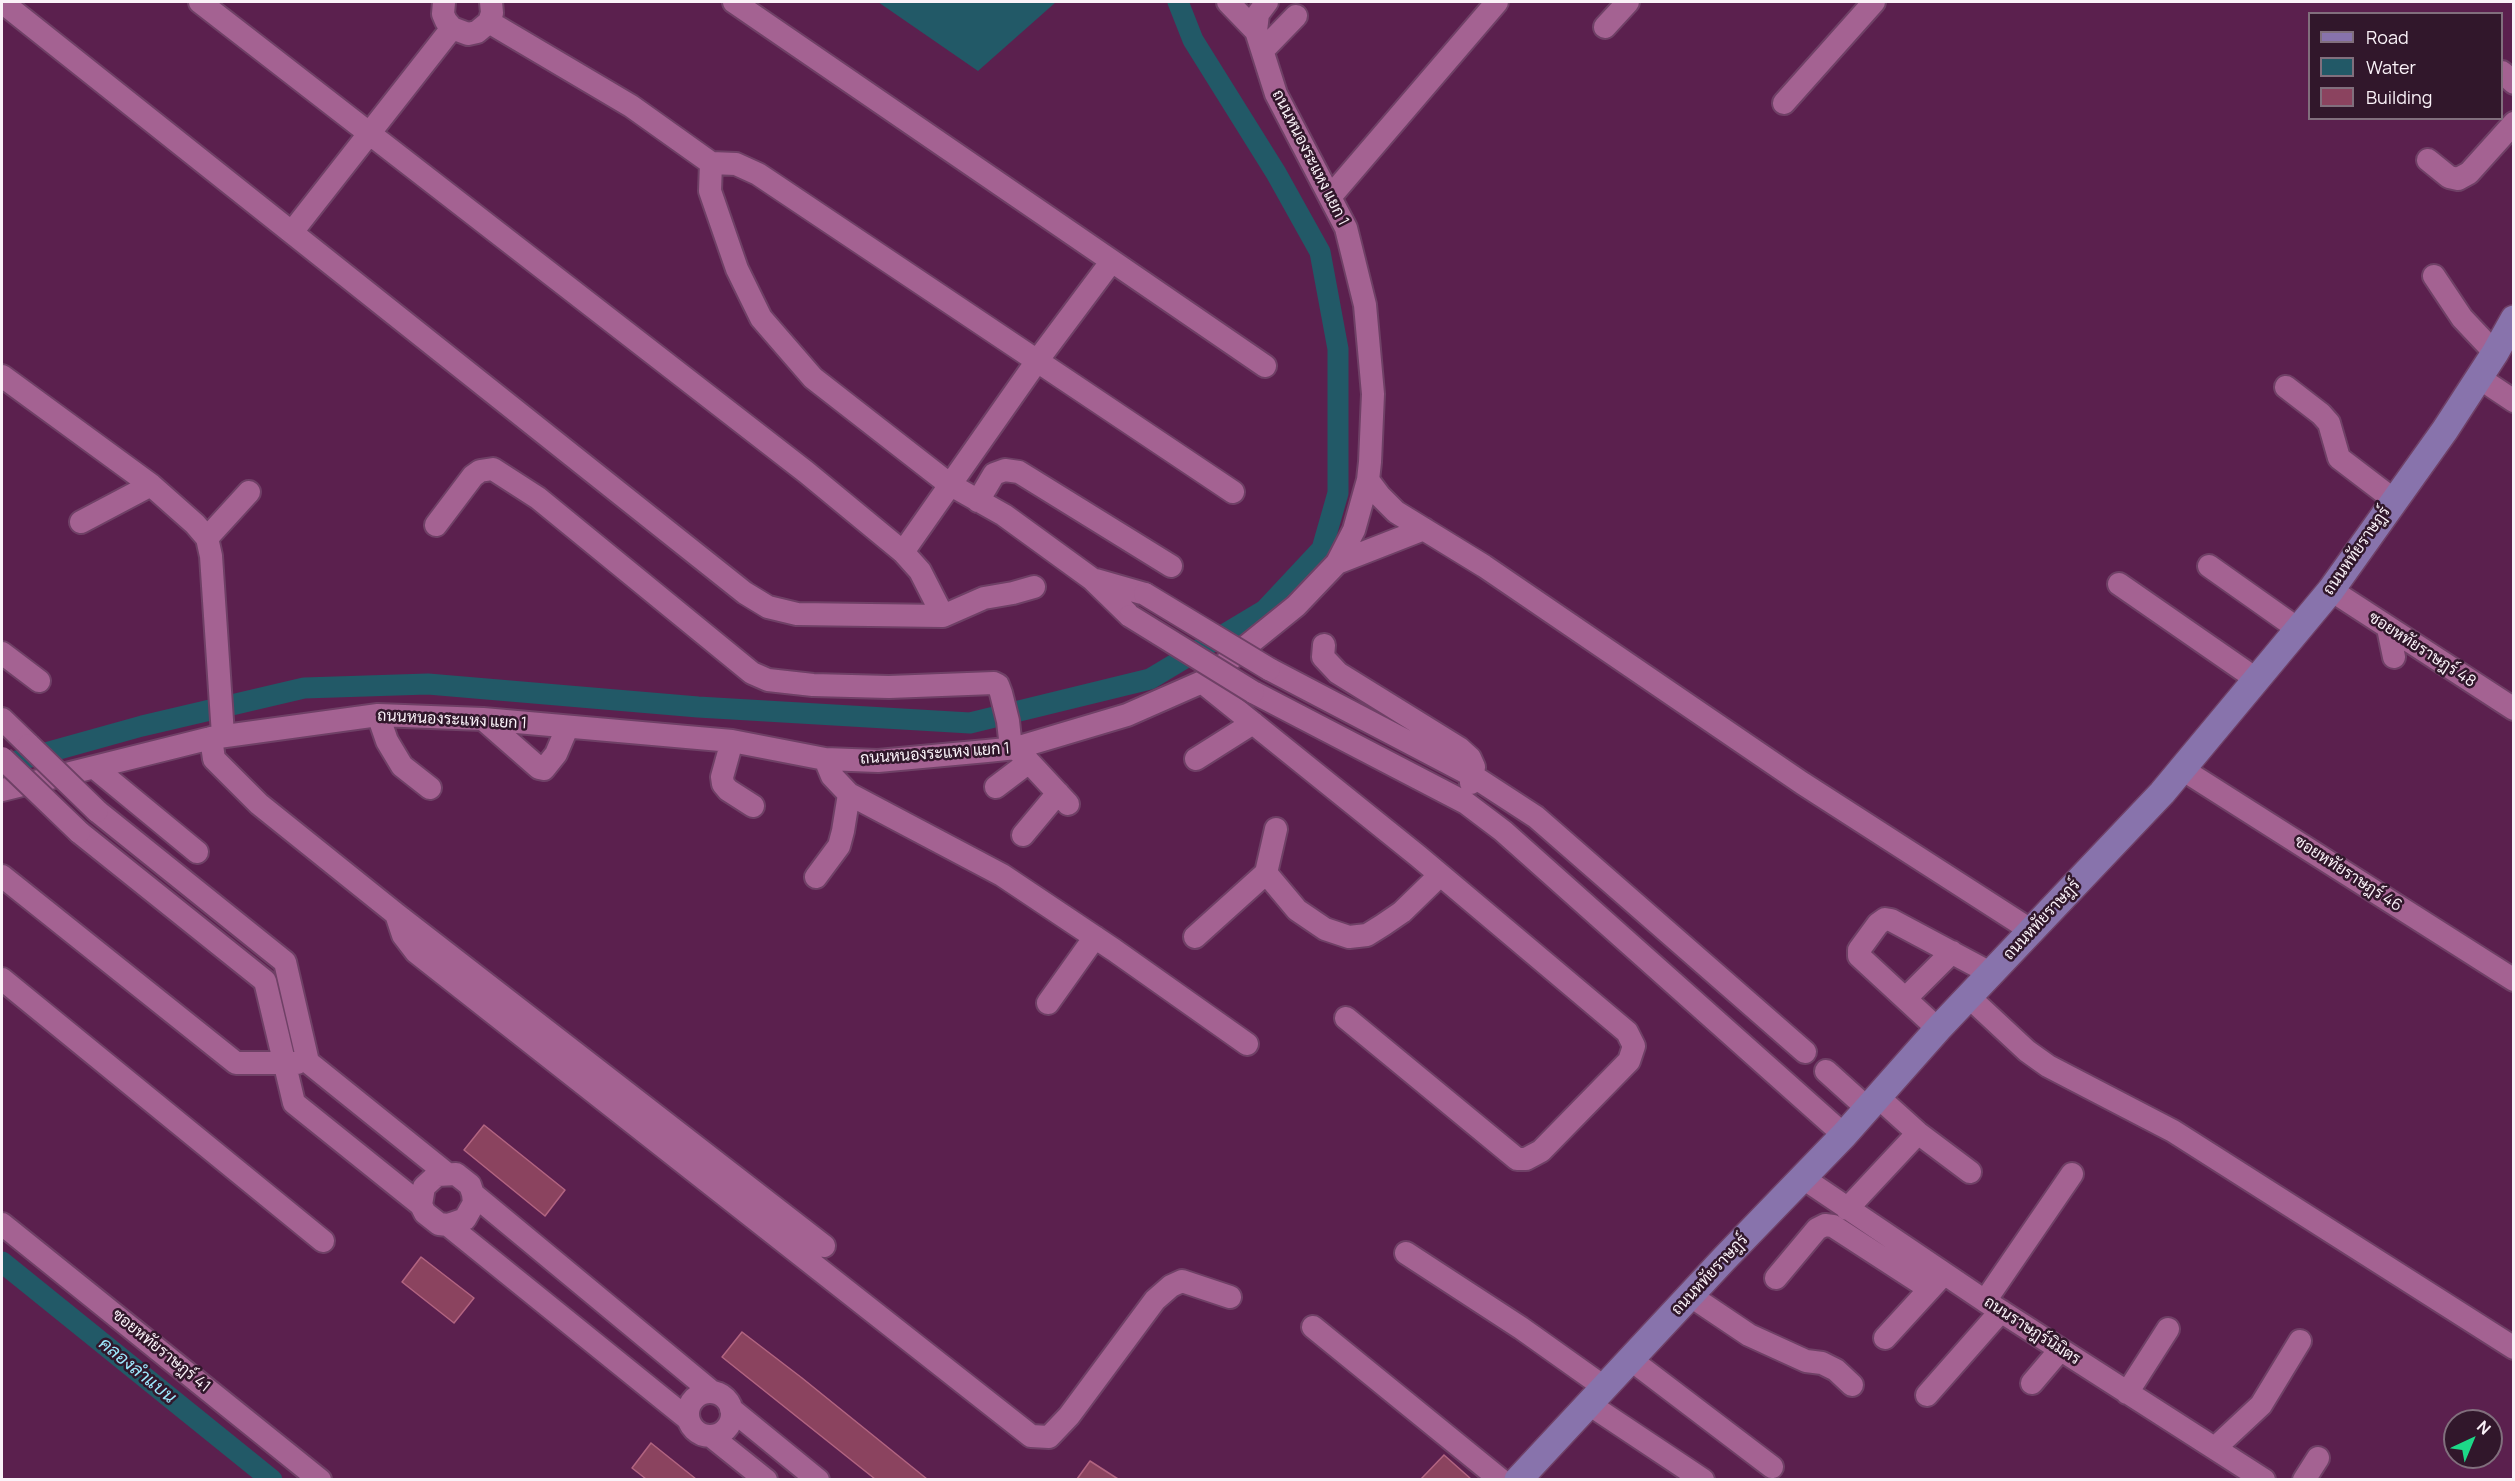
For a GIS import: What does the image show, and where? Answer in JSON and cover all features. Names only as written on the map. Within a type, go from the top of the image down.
[{"type":"main road","name":"ถนนหทัยราษฎร์","points":[[1518,1479],[1844,1135],[1938,1029],[2182,769],[2331,590],[2445,430],[2495,353],[2514,319]]},
{"type":"street","points":[[2,2],[745,593],[768,606],[797,614],[943,616],[984,598],[1034,587]]},
{"type":"street","points":[[200,2],[806,472],[903,552],[920,571],[943,616]]},
{"type":"street","points":[[444,2],[443,14],[452,28],[468,34],[484,28],[490,12],[631,106],[711,163],[736,164],[758,174],[1233,492]]},
{"type":"street","points":[[734,2],[1265,366]]},
{"type":"street","points":[[1228,2],[1260,40]]},
{"type":"street","points":[[1260,40],[1258,14],[1267,2]]},
{"type":"street","points":[[1330,197],[1497,2]]},
{"type":"street","points":[[1605,27],[1628,2]]},
{"type":"street","points":[[1784,103],[1874,2]]},
{"type":"street","points":[[1260,40],[1296,16]]},
{"type":"street","points":[[292,232],[452,28]]},
{"type":"street","name":"ถนนหนองระแหง แยก 1","points":[[2,789],[217,737],[378,715],[483,719],[732,741],[825,759],[878,761],[1019,753],[1127,715],[1202,681],[1296,606],[1337,563],[1354,530],[1368,480],[1373,394],[1365,305],[1346,228],[1276,94],[1260,40]]},
{"type":"street","points":[[2428,160],[2449,177],[2458,179],[2469,173],[2514,123]]},
{"type":"street","points":[[711,163],[710,191],[737,269],[761,318],[813,378],[950,484],[1004,515],[1092,579],[1131,616],[1253,692],[1466,803],[1503,831],[1844,1135]]},
{"type":"street","points":[[903,552],[1037,361],[1111,262]]},
{"type":"street","points":[[2434,276],[2462,318],[2495,353]]},
{"type":"street","points":[[2,376],[151,484],[207,538],[211,556],[221,709],[214,759],[226,772],[259,804],[396,914],[824,1246]]},
{"type":"street","points":[[2478,377],[2514,401]]},
{"type":"street","points":[[2286,387],[2329,423],[2339,458],[2394,500]]},
{"type":"street","points":[[436,525],[474,476],[480,471],[493,470],[538,498],[760,678],[813,685],[890,687],[990,682],[998,685],[1019,753],[1063,798],[1023,836]]},
{"type":"street","points":[[978,501],[994,474],[1005,470],[1019,472],[1171,566]]},
{"type":"street","points":[[1368,480],[1396,512],[1484,566],[1802,783],[2031,931]]},
{"type":"street","points":[[81,522],[151,484]]},
{"type":"street","points":[[207,538],[249,492]]},
{"type":"street","points":[[1337,563],[1424,529]]},
{"type":"street","points":[[2210,566],[2298,629]]},
{"type":"street","points":[[1092,579],[1145,594],[1269,669],[1473,776],[1536,817],[1805,1052]]},
{"type":"street","points":[[2119,584],[2256,679]]},
{"type":"street","name":"ซอยหทัยราษฎร์ 48","points":[[2331,590],[2514,709]]},
{"type":"street","points":[[2388,627],[2394,657]]},
{"type":"street","points":[[1324,645],[1323,657],[1338,673],[1459,748],[1470,758],[1474,767],[1466,803]]},
{"type":"street","points":[[2,653],[39,681]]},
{"type":"street","points":[[1202,681],[1440,875],[1626,1032],[1634,1046],[1629,1061],[1541,1151],[1526,1159],[1518,1159],[1346,1018]]},
{"type":"street","points":[[378,715],[387,741],[402,765],[430,788]]},
{"type":"street","points":[[2,718],[97,811],[285,962],[308,1062],[446,1173],[464,1178],[473,1194],[712,1392],[724,1397],[731,1409],[818,1479]]},
{"type":"street","points":[[483,719],[539,768],[549,766],[567,728]]},
{"type":"street","points":[[1196,759],[1253,723]]},
{"type":"street","points":[[732,741],[722,777],[723,784],[728,790],[753,806]]},
{"type":"street","points":[[996,787],[1019,753]]},
{"type":"street","points":[[2,757],[79,832],[265,981],[294,1103],[421,1205],[431,1220],[448,1226],[688,1419],[699,1433],[717,1435],[727,1428],[731,1409]]},
{"type":"street","points":[[825,759],[832,776],[849,794],[1002,875],[1247,1044]]},
{"type":"street","points":[[95,768],[197,852]]},
{"type":"street","name":"ซอยหทัยราษฎร์ 46","points":[[2182,769],[2514,980]]},
{"type":"street","points":[[816,877],[838,846],[849,794]]},
{"type":"street","points":[[1195,937],[1266,873],[1276,829]]},
{"type":"street","points":[[1266,873],[1298,910],[1325,929],[1349,937],[1367,935],[1383,925],[1402,912],[1440,875]]},
{"type":"street","points":[[2,876],[236,1063],[285,1065],[308,1062]]},
{"type":"street","points":[[396,914],[403,935],[416,952],[1031,1436],[1049,1437],[1069,1416],[1155,1300],[1171,1286],[1182,1281],[1230,1297]]},
{"type":"street","points":[[1938,1029],[1859,956],[1859,950],[1878,924],[1891,920],[1992,974]]},
{"type":"street","points":[[1048,1003],[1095,937]]},
{"type":"street","points":[[1906,998],[1952,952]]},
{"type":"street","points":[[2,979],[323,1241]]},
{"type":"street","points":[[1969,997],[2027,1051],[2048,1066],[2173,1131],[2514,1348]]},
{"type":"street","points":[[1762,1063],[1784,1035]]},
{"type":"street","points":[[1826,1071],[1970,1172]]},
{"type":"street","points":[[1847,1209],[1918,1134]]},
{"type":"street","points":[[421,1205],[424,1187],[430,1179],[446,1173]]},
{"type":"street","points":[[1927,1395],[1993,1306],[2072,1174]]},
{"type":"street","name":"ถนนราษฎร์นิมิตร","points":[[1803,1178],[1847,1209],[1937,1281],[1993,1306],[2264,1479]]},
{"type":"street","points":[[448,1226],[465,1219],[474,1203],[473,1194]]},
{"type":"street","name":"ซอยหทัยราษฎร์ 41","points":[[2,1224],[320,1479]]},
{"type":"street","points":[[1776,1278],[1817,1229],[1825,1225],[1833,1226],[1937,1281],[1885,1338]]},
{"type":"street","points":[[1406,1253],[1521,1328],[1596,1395],[1694,1477]]},
{"type":"street","points":[[1691,1296],[1749,1335],[1806,1361],[1822,1363],[1836,1370],[1852,1385]]},
{"type":"street","points":[[1313,1327],[1501,1479]]},
{"type":"street","points":[[2127,1393],[2168,1329]]},
{"type":"street","points":[[2215,1448],[2261,1405],[2300,1341]]},
{"type":"street","points":[[2032,1383],[2060,1350]]},
{"type":"street","points":[[1630,1359],[1772,1467]]},
{"type":"street","points":[[688,1419],[689,1405],[693,1399],[698,1395],[712,1392]]},
{"type":"street","points":[[711,1436],[766,1479]]},
{"type":"street","points":[[2304,1479],[2318,1458]]},
{"type":"water","points":[[878,2],[1056,2],[978,71]]},
{"type":"building","points":[[484,1125],[565,1190],[545,1216],[464,1150]]},
{"type":"building","points":[[421,1257],[474,1298],[454,1323],[402,1282]]},
{"type":"building","points":[[742,1332],[927,1479],[875,1479],[722,1357]]},
{"type":"building","points":[[651,1443],[696,1479],[646,1479],[632,1468]]},
{"type":"building","points":[[1444,1455],[1471,1479],[1421,1479]]},
{"type":"building","points":[[1090,1461],[1118,1479],[1077,1479]]},
{"type":"waterway","points":[[2,765],[142,726],[304,688],[428,684],[698,707],[970,723],[1150,679],[1265,610],[1322,549],[1338,493],[1338,349],[1320,252],[1276,173],[1193,40],[1178,2]]},
{"type":"waterway","name":"คลองลำแบน","points":[[2,1262],[272,1480]]}]
